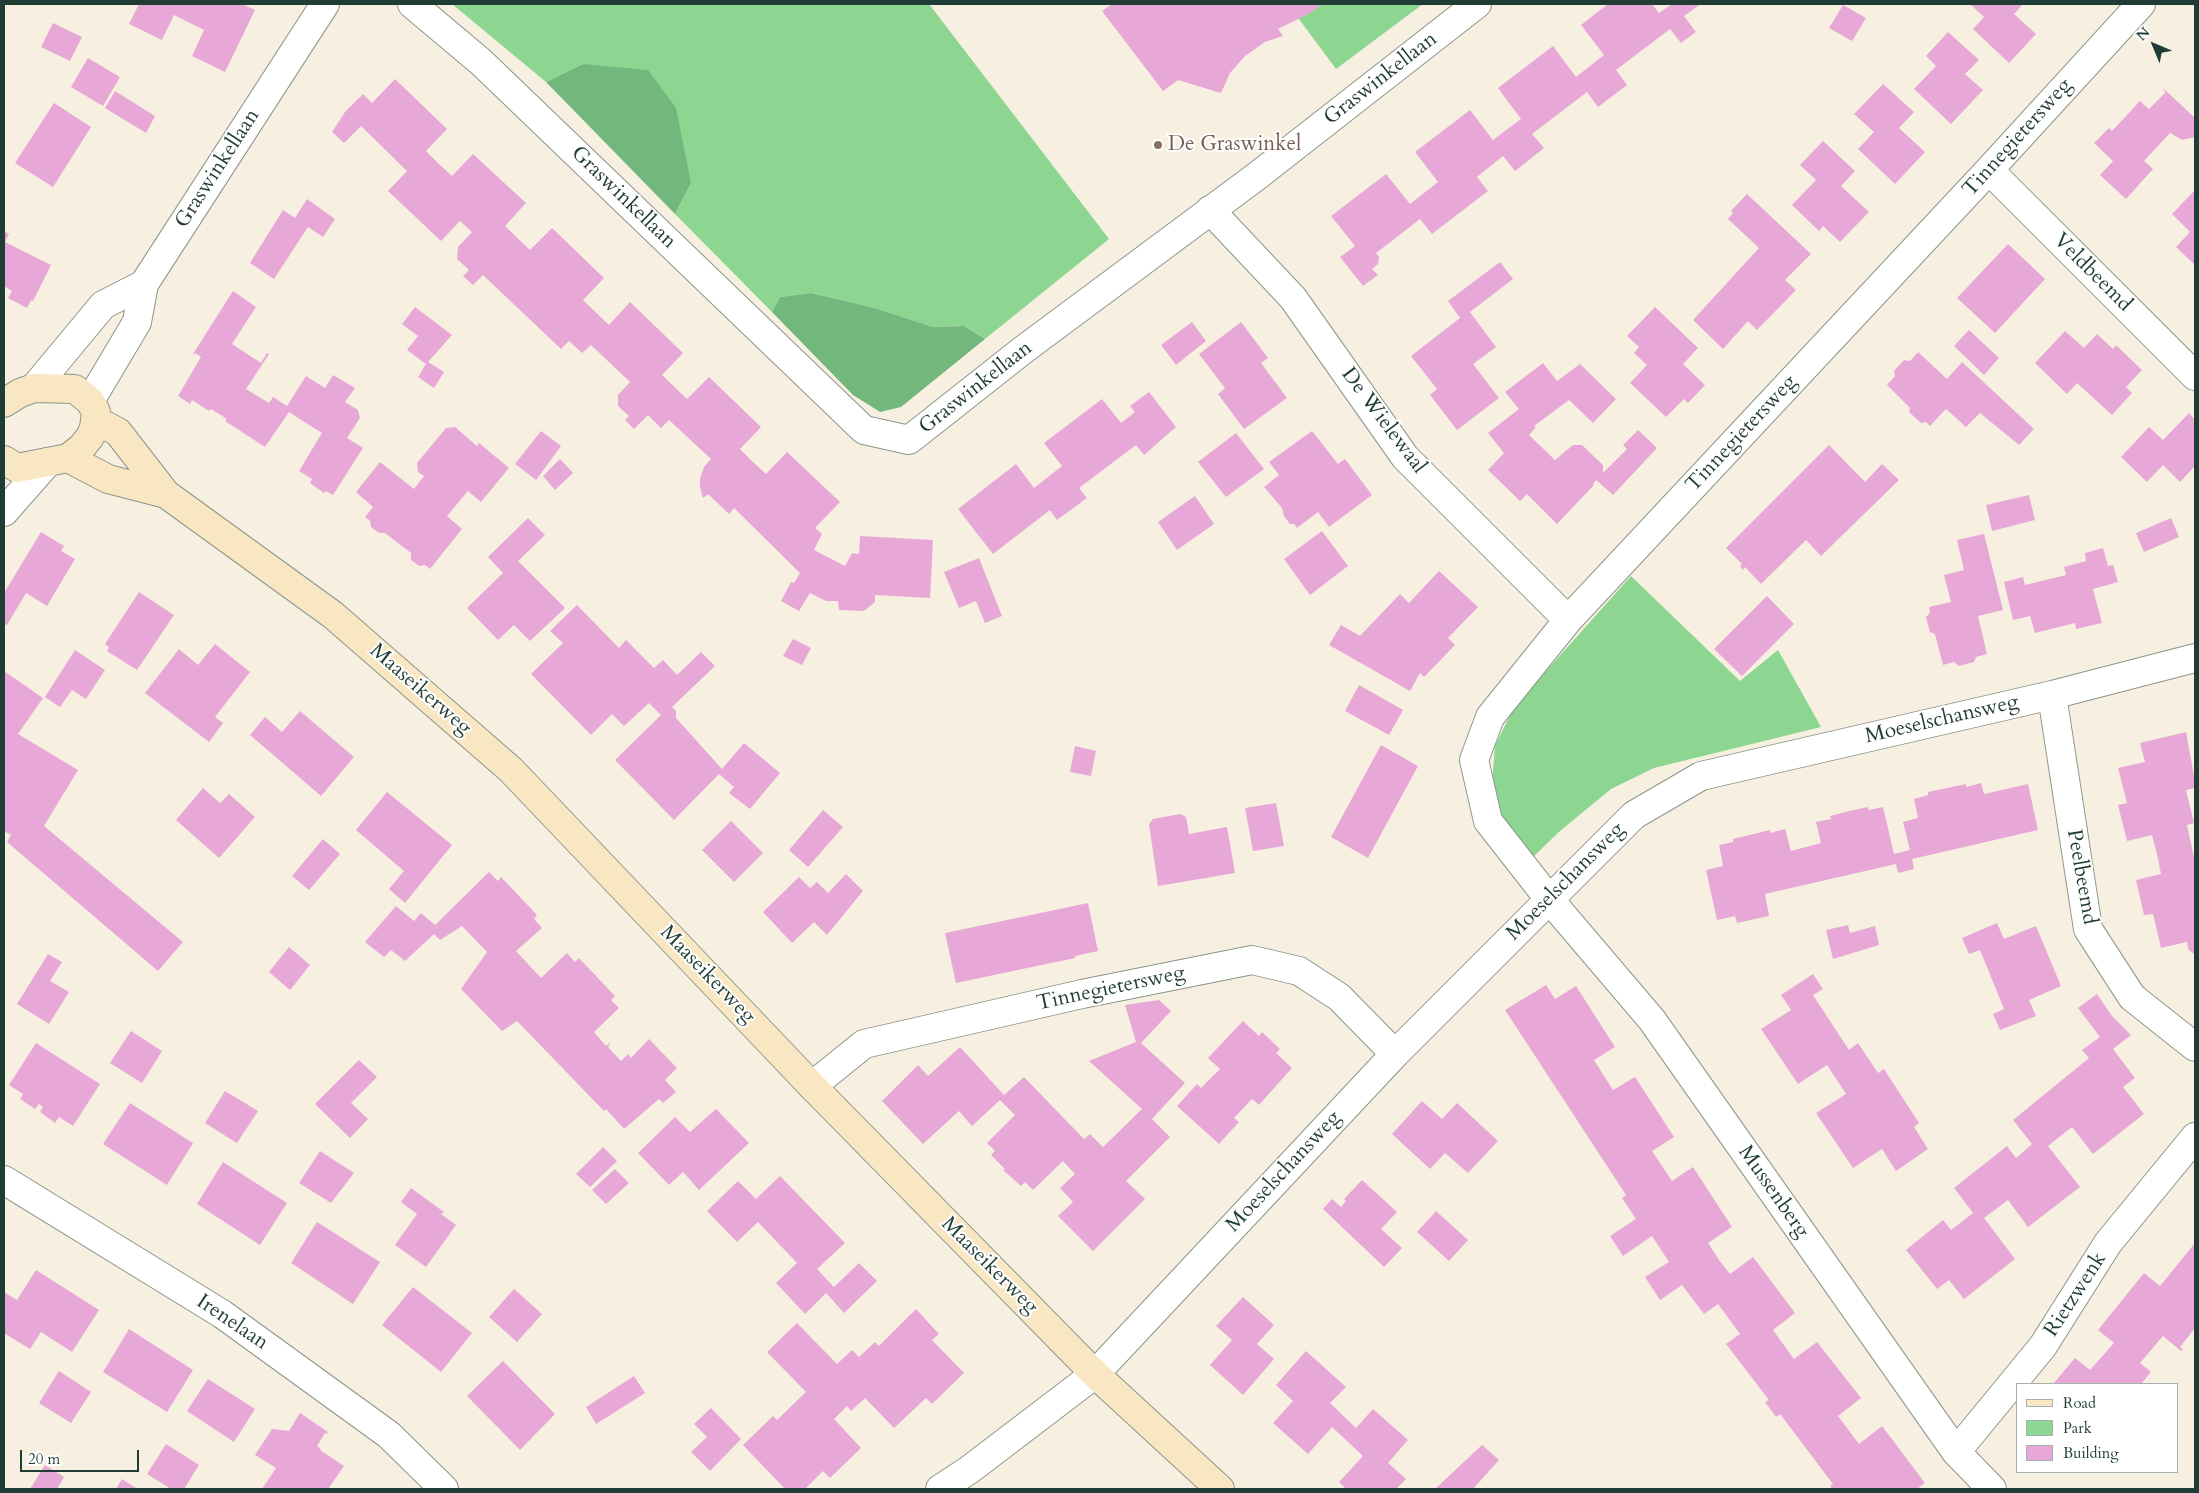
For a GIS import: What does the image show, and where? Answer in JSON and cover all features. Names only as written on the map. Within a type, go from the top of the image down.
[{"type":"street","name":"Graswinkellaan","points":[[93,410],[137,322],[144,284],[325,4]]},
{"type":"street","name":"Graswinkellaan","points":[[412,4],[481,62],[864,430],[909,440],[1024,350],[1257,176],[1477,4]]},
{"type":"street","name":"Tinnegietersweg","points":[[1549,899],[1488,821],[1474,760],[1490,717],[1568,620],[1990,170],[2141,4]]},
{"type":"street","name":"Veldbeemd","points":[[1990,170],[2195,376]]},
{"type":"street","name":"De Wielewaal","points":[[1210,210],[1293,298],[1405,457],[1568,620]]},
{"type":"street","name":"Graswinkellaan","points":[[15,392],[103,305],[144,284]]},
{"type":"street","name":"Maaseikerweg","points":[[15,392],[75,389],[93,410],[118,432],[166,494],[333,615],[511,770],[812,1086],[1095,1374],[1220,1489]]},
{"type":"street","points":[[4,512],[58,460],[81,448],[90,437],[93,410]]},
{"type":"street","points":[[4,460],[17,468],[58,460]]},
{"type":"street","name":"Maaseikerweg","points":[[58,460],[108,479],[166,494]]},
{"type":"street","name":"Moeselschansweg","points":[[940,1489],[969,1470],[1095,1374],[1395,1054],[1634,814],[1700,776],[2052,695],[2195,658]]},
{"type":"street","name":"Peelbeemd","points":[[2052,695],[2088,929],[2132,997],[2195,1047]]},
{"type":"street","name":"Mussenberg","points":[[1549,899],[1652,1020],[1956,1452],[1992,1489]]},
{"type":"street","name":"Tinnegietersweg","points":[[812,1086],[864,1044],[1082,994],[1252,960],[1299,971],[1338,997],[1395,1054]]},
{"type":"street","name":"Rietzwenk","points":[[1956,1452],[2043,1346],[2108,1244],[2195,1137]]},
{"type":"street","name":"Irenelaan","points":[[4,1180],[222,1314],[390,1435],[440,1488]]},
{"type":"green space","points":[[452,4],[929,4],[1109,239],[985,339],[964,326],[933,327],[875,308],[813,293],[780,297],[772,312],[675,214],[691,183],[583,64],[546,82]]},
{"type":"green space","points":[[1311,4],[1423,4],[1336,69],[1296,15]]},
{"type":"green space","points":[[583,64],[648,70],[676,108],[691,183],[675,214],[546,82]]},
{"type":"green space","points":[[812,293],[875,308],[933,327],[964,326],[985,339],[901,407],[880,412],[853,395],[772,312],[780,297]]},
{"type":"green space","points":[[1631,576],[1740,681],[1778,650],[1821,727],[1654,768],[1611,789],[1560,831],[1533,857],[1504,833],[1491,796],[1495,746],[1514,707]]},
{"type":"building","points":[[139,4],[242,4],[255,10],[225,72],[192,56],[204,30],[174,15],[162,40],[129,24]]},
{"type":"building","points":[[1112,4],[1322,4],[1310,13],[1278,29],[1283,36],[1265,42],[1245,56],[1230,73],[1221,93],[1178,80],[1163,91],[1102,11]]},
{"type":"building","points":[[1608,4],[1652,4],[1659,13],[1672,4],[1701,4],[1684,16],[1696,32],[1681,43],[1670,29],[1616,70],[1627,85],[1598,107],[1587,92],[1532,134],[1544,148],[1515,171],[1503,156],[1477,177],[1488,191],[1432,234],[1420,219],[1376,253],[1379,257],[1378,264],[1372,269],[1378,275],[1363,286],[1340,257],[1355,246],[1331,216],[1386,174],[1410,204],[1438,182],[1415,152],[1470,110],[1493,140],[1521,119],[1498,88],[1553,46],[1576,77],[1604,55],[1581,25]]},
{"type":"building","points":[[1970,4],[2023,4],[2014,14],[2036,34],[2009,63],[1973,29],[1984,17]]},
{"type":"building","points":[[1843,5],[1866,18],[1852,41],[1829,28]]},
{"type":"building","points":[[53,23],[82,37],[70,61],[41,47]]},
{"type":"building","points":[[1948,32],[1979,60],[1965,74],[1983,90],[1951,124],[1914,89],[1936,66],[1926,56]]},
{"type":"building","points":[[88,58],[120,77],[103,106],[71,87]]},
{"type":"building","points":[[395,79],[447,129],[426,151],[439,164],[452,176],[473,154],[526,203],[505,226],[530,250],[552,228],[604,278],[583,300],[609,325],[630,302],[683,353],[662,375],[687,399],[709,377],[761,427],[740,449],[753,462],[766,474],[787,452],[840,502],[815,528],[822,534],[814,550],[845,566],[852,553],[859,554],[860,536],[933,540],[930,598],[875,595],[875,602],[864,611],[839,610],[838,601],[826,601],[810,593],[799,611],[781,601],[791,582],[794,583],[800,573],[734,508],[729,514],[708,494],[703,498],[700,479],[704,467],[711,459],[669,420],[661,428],[648,415],[634,429],[625,420],[629,416],[618,406],[618,395],[630,382],[591,345],[582,353],[569,341],[561,349],[483,275],[473,285],[463,276],[469,270],[457,259],[458,247],[472,232],[460,221],[441,241],[388,191],[407,171],[361,126],[344,143],[332,132],[345,112],[363,94],[372,103]]},
{"type":"building","points":[[1883,84],[1914,112],[1899,128],[1925,152],[1895,184],[1858,149],[1874,132],[1854,114]]},
{"type":"building","points":[[2164,89],[2195,118],[2195,137],[2182,140],[2170,133],[2144,161],[2153,169],[2126,199],[2100,175],[2113,161],[2094,143],[2109,128],[2112,131],[2140,101],[2149,109],[2166,92]]},
{"type":"building","points":[[115,91],[155,116],[146,133],[105,108]]},
{"type":"building","points":[[54,103],[91,127],[53,187],[15,163]]},
{"type":"building","points":[[1823,141],[1855,171],[1841,186],[1869,212],[1840,242],[1823,226],[1819,231],[1792,205],[1816,180],[1800,165]]},
{"type":"building","points":[[2195,190],[2195,265],[2176,247],[2190,232],[2172,214]]},
{"type":"building","points":[[1747,194],[1811,254],[1785,280],[1796,290],[1757,330],[1748,321],[1723,349],[1693,320],[1759,248],[1728,219],[1733,213],[1731,211]]},
{"type":"building","points":[[307,199],[335,219],[323,237],[308,227],[274,279],[250,263],[283,210],[295,218]]},
{"type":"building","points":[[4,231],[9,234],[5,242],[51,265],[33,301],[31,300],[27,308],[8,298],[12,291],[4,286]]},
{"type":"building","points":[[2008,244],[2045,279],[1995,333],[1957,298]]},
{"type":"building","points":[[1500,262],[1513,279],[1470,312],[1496,347],[1473,364],[1499,398],[1457,430],[1430,395],[1437,389],[1411,356],[1460,318],[1448,301]]},
{"type":"building","points":[[233,291],[256,307],[232,344],[261,363],[267,353],[269,354],[246,389],[269,403],[273,397],[287,406],[306,376],[325,388],[333,375],[355,388],[345,402],[358,410],[360,418],[347,438],[363,448],[333,495],[326,491],[324,493],[310,483],[312,479],[299,471],[322,433],[289,412],[265,447],[225,421],[227,419],[211,409],[209,411],[192,400],[190,404],[178,396],[201,357],[195,353],[193,354]]},
{"type":"building","points":[[415,307],[452,335],[428,362],[444,372],[434,388],[418,377],[426,364],[407,350],[418,336],[402,324]]},
{"type":"building","points":[[1655,307],[1698,348],[1683,364],[1705,385],[1688,403],[1684,399],[1666,417],[1630,383],[1647,365],[1634,353],[1639,347],[1627,336]]},
{"type":"building","points":[[1192,322],[1206,341],[1176,365],[1161,345]]},
{"type":"building","points":[[1241,322],[1268,358],[1261,363],[1287,398],[1244,429],[1218,394],[1225,388],[1199,354]]},
{"type":"building","points":[[1969,330],[1999,358],[1984,375],[1954,346]]},
{"type":"building","points":[[2065,331],[2084,348],[2097,334],[2113,349],[2116,345],[2142,370],[2126,387],[2132,393],[2112,415],[2077,383],[2067,394],[2035,363]]},
{"type":"building","points":[[1918,352],[1947,379],[1962,362],[2034,429],[2019,445],[1980,413],[1966,427],[1946,409],[1930,426],[1926,422],[1921,423],[1909,412],[1910,408],[1887,385],[1895,376],[1894,371],[1904,360],[1910,361]]},
{"type":"building","points":[[1543,363],[1557,381],[1580,364],[1616,399],[1593,423],[1569,400],[1534,426],[1536,427],[1529,435],[1555,460],[1573,445],[1582,445],[1603,465],[1603,473],[1627,449],[1623,445],[1638,430],[1657,448],[1613,495],[1596,480],[1594,485],[1557,524],[1527,494],[1520,501],[1488,470],[1504,453],[1488,433],[1519,409],[1505,392]]},
{"type":"building","points":[[1149,392],[1176,427],[1144,455],[1136,445],[1079,488],[1087,498],[1057,520],[1050,510],[993,554],[958,509],[1016,464],[1034,488],[1062,466],[1044,443],[1102,399],[1121,423],[1135,412],[1130,406]]},
{"type":"building","points":[[2189,413],[2195,420],[2195,466],[2180,482],[2163,465],[2147,482],[2121,457],[2149,427],[2163,440]]},
{"type":"building","points":[[455,427],[477,446],[479,443],[509,468],[481,502],[468,491],[447,516],[462,529],[430,569],[425,565],[419,566],[411,560],[411,553],[385,533],[379,533],[371,527],[370,521],[365,517],[373,507],[356,492],[380,462],[414,489],[424,476],[418,472],[417,463],[446,428]]},
{"type":"building","points":[[541,431],[561,446],[536,480],[515,464]]},
{"type":"building","points":[[1312,431],[1338,464],[1345,459],[1372,495],[1329,527],[1318,512],[1297,528],[1294,524],[1290,524],[1284,516],[1282,508],[1264,487],[1279,475],[1269,462]]},
{"type":"building","points":[[1236,433],[1264,469],[1226,497],[1198,462]]},
{"type":"building","points":[[1829,445],[1865,482],[1882,464],[1899,480],[1821,556],[1806,540],[1761,584],[1745,567],[1743,570],[1740,566],[1742,564],[1726,548]]},
{"type":"building","points":[[560,459],[573,473],[555,490],[543,476]]},
{"type":"building","points":[[2029,495],[2035,520],[1992,531],[1986,505]]},
{"type":"building","points":[[1195,496],[1214,524],[1177,550],[1158,522]]},
{"type":"building","points":[[528,518],[545,535],[518,561],[565,608],[530,641],[514,625],[498,640],[467,608],[503,573],[488,557]]},
{"type":"building","points":[[2171,518],[2179,537],[2144,552],[2136,533]]},
{"type":"building","points":[[1322,531],[1348,566],[1310,595],[1284,559]]},
{"type":"building","points":[[41,532],[64,546],[61,551],[75,559],[47,606],[26,593],[7,625],[4,624],[4,593]]},
{"type":"building","points":[[1984,534],[2003,610],[1978,616],[1987,654],[1976,657],[1974,662],[1959,666],[1954,662],[1943,665],[1935,634],[1930,632],[1926,617],[1930,613],[1929,607],[1951,602],[1944,575],[1964,570],[1957,540]]},
{"type":"building","points":[[2103,548],[2108,566],[2113,565],[2118,582],[2093,589],[2102,623],[2076,629],[2075,623],[2035,633],[2030,616],[2013,620],[2004,582],[2023,577],[2025,585],[2066,575],[2064,567],[2086,561],[2085,553]]},
{"type":"building","points":[[979,558],[1002,616],[985,623],[976,601],[959,608],[944,572]]},
{"type":"building","points":[[1439,571],[1478,607],[1448,638],[1455,645],[1424,677],[1420,673],[1410,691],[1329,645],[1341,625],[1360,636],[1400,594],[1409,603]]},
{"type":"building","points":[[139,592],[174,615],[137,670],[107,651],[109,647],[105,644]]},
{"type":"building","points":[[1767,596],[1794,624],[1742,676],[1714,649]]},
{"type":"building","points":[[577,605],[619,648],[626,640],[654,668],[663,660],[677,675],[701,652],[715,666],[672,707],[676,711],[676,718],[722,769],[744,743],[780,773],[750,809],[729,793],[734,787],[719,774],[674,820],[615,760],[661,715],[649,703],[624,726],[612,714],[591,735],[531,674],[563,643],[550,631]]},
{"type":"building","points":[[793,639],[811,648],[802,665],[783,656]]},
{"type":"building","points":[[215,644],[250,672],[215,717],[223,723],[209,742],[145,693],[179,649],[198,665]]},
{"type":"building","points":[[75,650],[105,670],[86,699],[72,690],[60,707],[45,697]]},
{"type":"building","points":[[4,671],[43,698],[18,734],[78,770],[44,826],[183,942],[158,971],[7,842],[11,835],[4,831]]},
{"type":"building","points":[[1359,685],[1403,710],[1389,735],[1345,711]]},
{"type":"building","points":[[300,711],[354,757],[321,796],[250,735],[265,717],[282,732]]},
{"type":"building","points":[[2186,732],[2195,781],[2195,788],[2186,790],[2194,823],[2187,825],[2195,862],[2195,955],[2188,949],[2187,942],[2161,948],[2153,914],[2144,915],[2136,880],[2161,874],[2157,854],[2152,835],[2127,841],[2118,805],[2127,803],[2118,768],[2145,762],[2140,743]]},
{"type":"building","points":[[1381,745],[1418,766],[1368,858],[1331,837]]},
{"type":"building","points":[[1075,746],[1096,751],[1091,776],[1070,772]]},
{"type":"building","points":[[1981,783],[1984,794],[2028,784],[2038,830],[1912,859],[1914,869],[1898,873],[1896,864],[1765,894],[1769,916],[1737,923],[1735,916],[1717,920],[1706,870],[1723,866],[1719,845],[1733,842],[1733,839],[1770,830],[1770,833],[1785,829],[1791,851],[1821,843],[1816,822],[1831,819],[1830,816],[1849,811],[1868,807],[1869,810],[1883,807],[1894,854],[1910,850],[1903,822],[1918,818],[1914,799],[1928,795],[1928,792],[1966,784],[1966,787]]},
{"type":"building","points":[[203,788],[220,803],[229,794],[255,817],[219,858],[176,820]]},
{"type":"building","points":[[387,792],[452,845],[405,903],[389,889],[404,871],[356,830]]},
{"type":"building","points":[[1276,803],[1284,846],[1253,851],[1245,808]]},
{"type":"building","points":[[823,810],[843,827],[808,867],[789,850]]},
{"type":"building","points":[[1180,814],[1186,817],[1189,834],[1227,827],[1235,873],[1158,886],[1149,824],[1153,819]]},
{"type":"building","points":[[731,821],[763,853],[734,882],[702,850]]},
{"type":"building","points":[[323,839],[340,854],[309,890],[292,876]]},
{"type":"building","points":[[489,872],[498,881],[501,877],[537,915],[534,919],[542,928],[516,951],[541,978],[567,953],[575,962],[579,958],[615,996],[611,1000],[619,1008],[594,1032],[606,1046],[611,1042],[608,1047],[621,1061],[628,1054],[631,1058],[649,1039],[677,1068],[665,1080],[676,1092],[663,1103],[659,1099],[624,1129],[606,1109],[604,1111],[517,1021],[502,1031],[461,989],[487,952],[462,926],[440,940],[434,934],[405,961],[391,950],[384,957],[365,942],[396,906],[414,921],[421,913],[435,925]]},
{"type":"building","points":[[846,874],[863,891],[827,935],[814,922],[792,943],[763,912],[799,877],[810,888],[817,882],[828,893]]},
{"type":"building","points":[[1088,903],[1098,951],[1075,956],[1075,958],[956,983],[945,933]]},
{"type":"building","points":[[1997,923],[2004,939],[2036,926],[2061,986],[2029,1000],[2036,1016],[2000,1030],[1993,1014],[2004,1009],[1980,950],[1969,954],[1962,938]]},
{"type":"building","points":[[1848,925],[1850,933],[1875,926],[1879,945],[1833,959],[1826,930]]},
{"type":"building","points":[[289,947],[310,965],[290,990],[269,972]]},
{"type":"building","points":[[48,954],[62,962],[50,981],[69,992],[49,1024],[17,1004]]},
{"type":"building","points":[[1813,974],[1823,989],[1813,995],[1849,1050],[1858,1043],[1878,1073],[1884,1069],[1919,1123],[1914,1127],[1928,1149],[1896,1171],[1882,1149],[1853,1168],[1816,1113],[1846,1094],[1827,1065],[1798,1084],[1761,1029],[1791,1010],[1781,995]]},
{"type":"building","points":[[1546,985],[1555,999],[1576,986],[1615,1047],[1594,1060],[1613,1090],[1635,1077],[1674,1137],[1652,1151],[1672,1181],[1693,1167],[1732,1227],[1708,1243],[1719,1260],[1730,1274],[1753,1257],[1795,1313],[1773,1330],[1794,1359],[1817,1342],[1861,1398],[1838,1416],[1859,1444],[1882,1426],[1925,1483],[1917,1489],[1832,1489],[1830,1486],[1833,1484],[1780,1414],[1776,1417],[1765,1402],[1769,1400],[1726,1344],[1740,1334],[1718,1304],[1704,1314],[1682,1285],[1660,1300],[1645,1277],[1669,1262],[1652,1236],[1623,1256],[1610,1236],[1636,1219],[1622,1198],[1626,1195],[1505,1010]]},
{"type":"building","points":[[2097,994],[2112,1016],[2131,1035],[2113,1049],[2135,1078],[2123,1087],[2144,1114],[2093,1154],[2072,1127],[2048,1146],[2080,1187],[2028,1227],[2008,1200],[1984,1218],[2015,1259],[1964,1299],[1949,1280],[1937,1289],[1906,1250],[1943,1220],[1951,1230],[1973,1213],[1954,1188],[2007,1146],[2016,1158],[2032,1144],[2013,1120],[2089,1058],[2082,1050],[2100,1037],[2078,1008]]},
{"type":"building","points":[[1159,1000],[1171,1011],[1141,1043],[1185,1083],[1152,1119],[1170,1137],[1126,1181],[1145,1199],[1093,1251],[1058,1216],[1073,1202],[1060,1188],[1075,1174],[1063,1161],[1033,1190],[1025,1182],[1021,1186],[1003,1170],[1005,1169],[991,1155],[995,1151],[987,1143],[1015,1115],[1000,1100],[972,1126],[959,1111],[923,1144],[882,1101],[918,1065],[928,1076],[960,1047],[1004,1095],[1024,1077],[1084,1139],[1090,1134],[1103,1147],[1142,1109],[1089,1061],[1136,1042],[1125,1005]]},
{"type":"building","points":[[1243,1021],[1259,1036],[1262,1032],[1280,1049],[1276,1053],[1292,1068],[1259,1105],[1252,1099],[1234,1118],[1239,1122],[1219,1144],[1177,1106],[1197,1084],[1201,1088],[1220,1069],[1208,1058]]},
{"type":"building","points":[[131,1031],[162,1051],[142,1083],[110,1063]]},
{"type":"building","points":[[36,1043],[100,1084],[73,1126],[59,1117],[55,1123],[40,1112],[43,1107],[39,1104],[35,1109],[20,1099],[23,1094],[9,1085]]},
{"type":"building","points":[[359,1060],[377,1077],[351,1103],[368,1119],[350,1138],[315,1104]]},
{"type":"building","points":[[225,1091],[258,1111],[237,1143],[205,1123]]},
{"type":"building","points":[[1422,1101],[1442,1119],[1457,1103],[1498,1141],[1468,1173],[1445,1153],[1430,1169],[1392,1134]]},
{"type":"building","points":[[130,1103],[193,1143],[167,1185],[103,1144]]},
{"type":"building","points":[[716,1109],[749,1143],[699,1190],[683,1172],[669,1185],[638,1153],[675,1117],[690,1132]]},
{"type":"building","points":[[603,1147],[617,1161],[590,1187],[576,1174]]},
{"type":"building","points":[[320,1151],[354,1173],[331,1203],[299,1183]]},
{"type":"building","points":[[223,1162],[287,1203],[260,1245],[197,1204]]},
{"type":"building","points":[[615,1169],[629,1183],[606,1204],[592,1190]]},
{"type":"building","points":[[780,1176],[845,1243],[817,1269],[834,1287],[859,1263],[877,1281],[844,1313],[826,1293],[805,1314],[776,1283],[797,1263],[778,1243],[758,1222],[737,1242],[707,1211],[738,1181],[756,1199]]},
{"type":"building","points":[[1362,1180],[1397,1212],[1381,1229],[1402,1248],[1384,1267],[1323,1209],[1332,1199],[1341,1207],[1346,1201],[1344,1199]]},
{"type":"building","points":[[411,1188],[444,1212],[441,1214],[456,1225],[426,1267],[395,1245],[417,1214],[401,1202]]},
{"type":"building","points":[[1436,1211],[1468,1240],[1449,1261],[1417,1232]]},
{"type":"building","points":[[317,1222],[380,1262],[353,1304],[291,1263]]},
{"type":"building","points":[[2195,1243],[2195,1328],[2180,1347],[2183,1349],[2181,1351],[2163,1336],[2140,1363],[2151,1372],[2142,1383],[2054,1383],[2075,1358],[2090,1370],[2114,1343],[2098,1330],[2144,1273],[2160,1286]]},
{"type":"building","points":[[36,1270],[99,1310],[72,1352],[41,1332],[30,1349],[4,1333],[4,1292],[17,1300]]},
{"type":"building","points":[[413,1287],[472,1333],[441,1372],[382,1325]]},
{"type":"building","points":[[514,1289],[542,1314],[517,1342],[489,1317]]},
{"type":"building","points":[[1243,1297],[1274,1325],[1257,1344],[1274,1359],[1243,1395],[1210,1365],[1232,1340],[1216,1326]]},
{"type":"building","points":[[916,1309],[939,1334],[932,1340],[964,1373],[932,1404],[926,1398],[894,1428],[865,1398],[851,1411],[847,1406],[834,1419],[861,1448],[830,1478],[823,1471],[805,1489],[785,1489],[743,1445],[773,1416],[777,1420],[806,1392],[767,1352],[797,1323],[837,1364],[852,1350],[859,1357],[875,1342],[879,1346]]},
{"type":"building","points":[[129,1329],[193,1370],[167,1412],[103,1372]]},
{"type":"building","points":[[1306,1351],[1346,1387],[1330,1403],[1356,1428],[1373,1409],[1408,1440],[1388,1463],[1406,1479],[1396,1489],[1346,1489],[1339,1482],[1363,1456],[1332,1427],[1308,1454],[1273,1423],[1293,1401],[1276,1385]]},
{"type":"building","points":[[503,1361],[555,1414],[520,1450],[467,1396]]},
{"type":"building","points":[[59,1371],[91,1392],[71,1423],[39,1403]]},
{"type":"building","points":[[634,1376],[645,1393],[596,1424],[586,1407]]},
{"type":"building","points":[[208,1379],[255,1409],[234,1442],[187,1411]]},
{"type":"building","points":[[711,1408],[741,1439],[710,1471],[691,1452],[707,1437],[694,1424]]},
{"type":"building","points":[[300,1413],[328,1432],[327,1434],[325,1433],[317,1446],[344,1466],[328,1489],[262,1489],[276,1468],[255,1455],[272,1429],[289,1431]]},
{"type":"building","points":[[166,1444],[199,1465],[184,1489],[171,1489],[147,1474]]},
{"type":"building","points":[[1482,1445],[1499,1460],[1473,1489],[1435,1489]]},
{"type":"building","points":[[45,1465],[64,1477],[57,1489],[30,1489]]},
{"type":"building","points":[[122,1479],[136,1488],[116,1489]]},
{"type":"place","name":"De Graswinkel","points":[[1158,145]]}]
